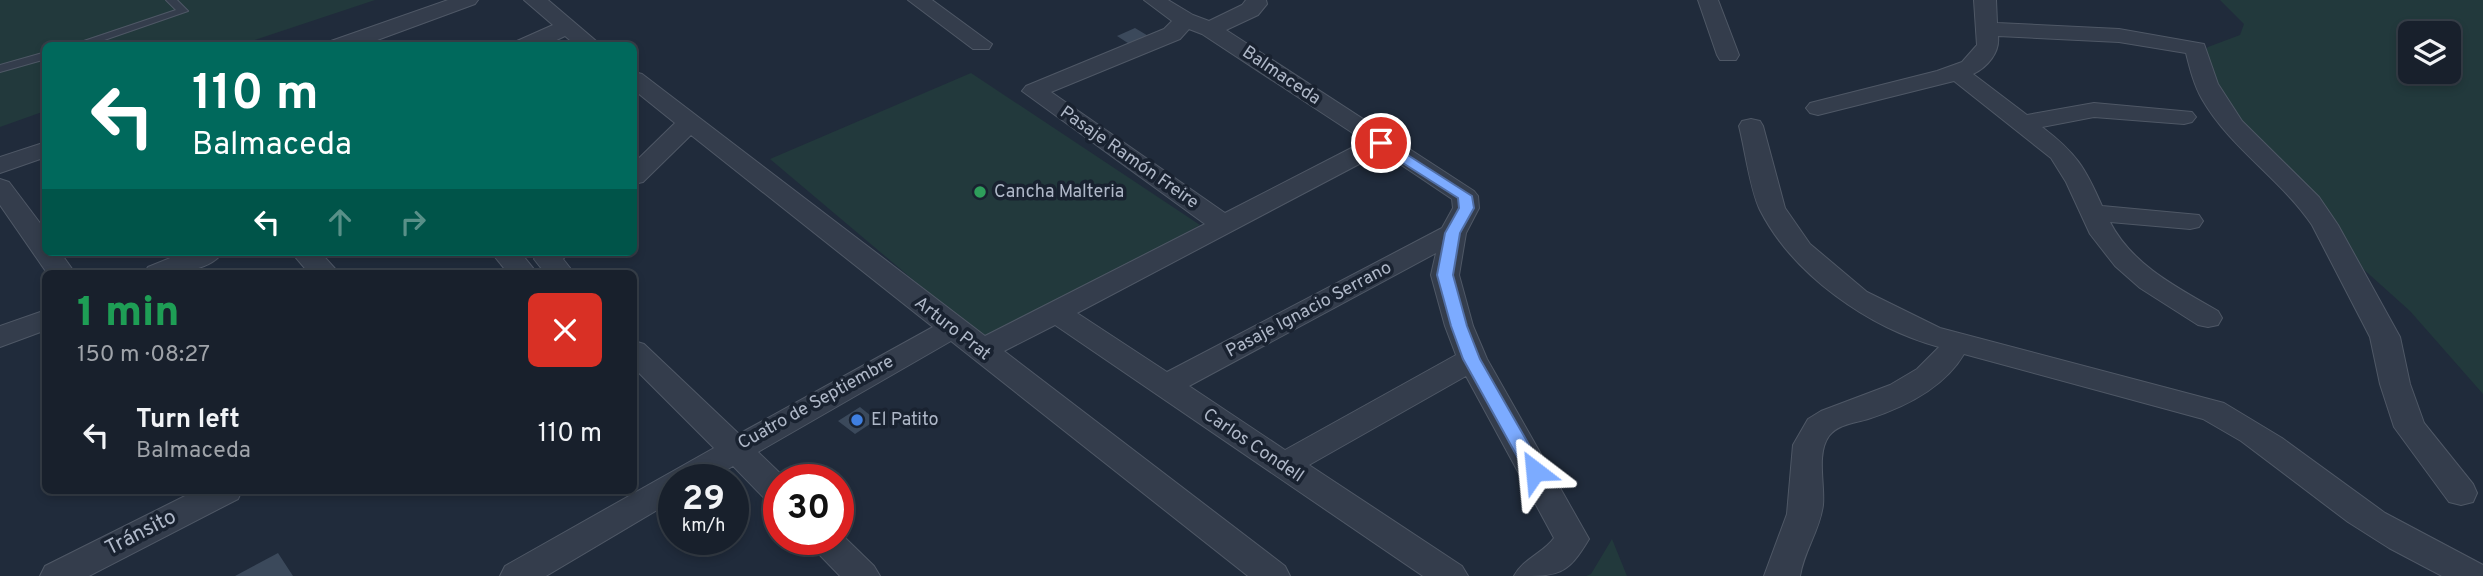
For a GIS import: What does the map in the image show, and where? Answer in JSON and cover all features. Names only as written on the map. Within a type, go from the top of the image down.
[{"type":"street","points":[[350,42],[468,0]]},
{"type":"street","points":[[535,0],[586,42]]},
{"type":"street","points":[[918,0],[981,44]]},
{"type":"street","name":"Balmaceda","points":[[1154,0],[1197,24],[1465,196],[1466,208],[1453,233],[1445,275],[1459,326],[1472,359],[1572,539],[1558,559],[1532,576]]},
{"type":"street","points":[[1197,24],[1250,10],[1256,0]]},
{"type":"street","points":[[1708,0],[1728,55]]},
{"type":"street","points":[[1818,108],[1970,67],[1982,56],[1988,45],[1985,0]]},
{"type":"street","name":"Pasaje Ramón Freire","points":[[1197,24],[1034,91],[1224,225]]},
{"type":"street","points":[[533,42],[567,27]]},
{"type":"street","points":[[1988,29],[2104,33],[2157,39],[2196,49],[2206,84],[2233,126],[2310,203],[2325,225],[2385,337],[2395,384],[2410,427],[2461,493]]},
{"type":"street","points":[[1957,72],[2024,123],[2067,161],[2111,245],[2134,269],[2208,318]]},
{"type":"street","name":"Arturo Prat","points":[[637,81],[951,329],[1273,576]]},
{"type":"street","points":[[2024,123],[2094,110],[2184,117]]},
{"type":"street","points":[[637,174],[689,123]]},
{"type":"street","points":[[1751,126],[1772,208],[1800,250],[1835,282],[1880,311],[1930,335],[2213,411],[2282,452],[2360,513],[2473,576]]},
{"type":"street","points":[[981,351],[1381,143]]},
{"type":"street","points":[[0,165],[42,150]]},
{"type":"street","points":[[0,187],[42,245]]},
{"type":"street","points":[[2093,213],[2190,221]]},
{"type":"street","name":"Pasaje Ignacio Serrano","points":[[1165,386],[1453,233]]},
{"type":"street","points":[[165,270],[199,256]]},
{"type":"street","points":[[309,256],[322,270]]},
{"type":"street","points":[[508,256],[520,270]]},
{"type":"street","name":"Carlos Condell","points":[[1057,313],[1450,576]]},
{"type":"street","points":[[0,337],[42,321]]},
{"type":"street","name":"Cuatro de Septiembre","points":[[708,464],[951,329]]},
{"type":"street","points":[[1782,576],[1806,504],[1807,450],[1811,437],[1821,424],[1896,395],[1928,376],[1948,360],[1957,342]]},
{"type":"street","points":[[637,354],[763,476]]},
{"type":"street","points":[[1282,466],[1472,359]]},
{"type":"street","points":[[517,576],[658,493]]},
{"type":"street","name":"Tránsito","points":[[57,576],[213,494]]},
{"type":"street","points":[[841,555],[862,576]]},
{"type":"lane","points":[[86,42],[183,11],[171,0]]},
{"type":"lane","points":[[0,69],[42,56]]},
{"type":"green space","points":[[0,0],[375,0],[249,42],[42,42],[42,112],[0,127]]},
{"type":"green space","points":[[2220,0],[2483,0],[2483,394],[2410,311],[2361,267],[2280,175],[2198,62],[2208,47],[2240,35],[2244,24]]},
{"type":"green space","name":"Cancha Malteria","points":[[971,73],[1200,225],[988,343],[770,159]]},
{"type":"green space","points":[[1612,539],[1627,576],[1586,576],[1591,574]]},
{"type":"building","points":[[1135,28],[1150,37],[1131,45],[1117,36]]},
{"type":"building","name":"El Patito","points":[[860,407],[876,420],[855,434],[838,421]]},
{"type":"building","points":[[278,553],[293,576],[235,576]]},
{"type":"place","name":"Cancha Malteria","points":[[980,192]]},
{"type":"place","name":"El Patito","points":[[857,420]]},
{"type":"route","points":[[1381,143],[1465,196],[1466,208],[1453,233],[1445,275],[1459,326],[1472,359],[1535,471]]}]
